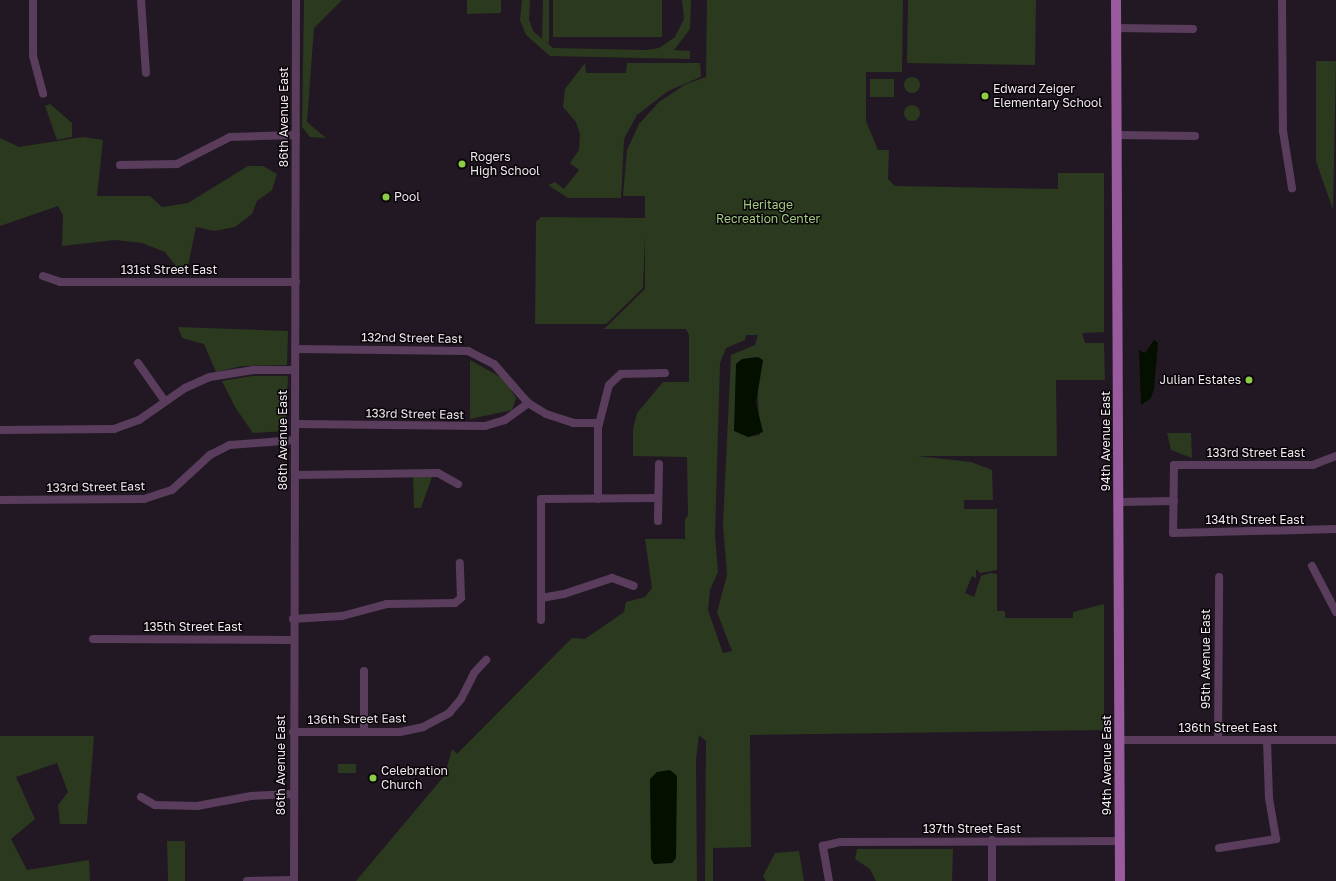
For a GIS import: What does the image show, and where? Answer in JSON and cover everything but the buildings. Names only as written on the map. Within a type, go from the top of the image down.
[{"type":"main road","name":"94th Avenue East","points":[[1116,0],[1120,881]]},
{"type":"street","points":[[33,0],[32,56],[43,94]]},
{"type":"street","points":[[141,0],[146,73]]},
{"type":"street","name":"86th Avenue East","points":[[294,881],[293,640],[296,349],[296,0]]},
{"type":"street","points":[[1282,0],[1283,131],[1292,188]]},
{"type":"street","points":[[1116,28],[1193,29]]},
{"type":"street","points":[[120,165],[177,164],[237,136],[296,135]]},
{"type":"street","points":[[1117,136],[1195,136]]},
{"type":"street","name":"131st Street East","points":[[43,276],[60,282],[296,282]]},
{"type":"street","name":"132nd Street East","points":[[296,349],[468,351],[494,364],[528,403],[564,421],[599,423]]},
{"type":"street","points":[[138,363],[164,400]]},
{"type":"street","points":[[0,430],[114,429],[139,420],[164,400],[184,388],[221,374],[295,370]]},
{"type":"street","points":[[598,498],[599,423],[609,385],[615,378],[627,373],[665,372]]},
{"type":"street","name":"133rd Street East","points":[[295,424],[485,426],[505,420],[528,403]]},
{"type":"street","name":"133rd Street East","points":[[0,500],[144,499],[172,490],[210,454],[230,444],[295,440]]},
{"type":"street","name":"133rd Street East","points":[[1174,501],[1174,465],[1313,465],[1336,456]]},
{"type":"street","points":[[658,520],[659,464]]},
{"type":"street","points":[[295,475],[438,473],[458,484]]},
{"type":"street","points":[[541,620],[541,499],[658,498]]},
{"type":"street","points":[[1119,502],[1174,501]]},
{"type":"street","name":"134th Street East","points":[[1174,501],[1174,532],[1336,530]]},
{"type":"street","points":[[294,619],[342,616],[387,604],[456,603],[461,598],[460,563]]},
{"type":"street","points":[[1312,566],[1336,612]]},
{"type":"street","name":"95th Avenue East","points":[[1218,740],[1219,577]]},
{"type":"street","points":[[541,598],[564,594],[612,578],[634,586]]},
{"type":"street","name":"135th Street East","points":[[93,639],[293,640]]},
{"type":"street","name":"136th Street East","points":[[293,732],[409,731],[438,720],[461,699],[474,673],[486,660]]},
{"type":"street","points":[[364,672],[364,732]]},
{"type":"street","name":"136th Street East","points":[[1120,740],[1336,740]]},
{"type":"street","points":[[1218,848],[1276,839],[1269,798],[1267,740]]},
{"type":"street","points":[[141,797],[155,805],[197,806],[251,796],[293,794]]},
{"type":"street","points":[[992,840],[992,881]]},
{"type":"street","name":"137th Street East","points":[[829,881],[824,846],[841,842],[992,840],[1120,841]]},
{"type":"street","points":[[247,881],[294,881]]},
{"type":"green space","points":[[304,0],[342,0],[314,28],[307,122],[326,138],[310,137],[302,127]]},
{"type":"green space","points":[[467,0],[501,0],[501,13],[467,14]]},
{"type":"green space","points":[[522,0],[530,0],[529,19],[533,31],[553,48],[646,50],[659,48],[675,37],[684,19],[682,0],[691,0],[690,29],[674,50],[690,51],[690,59],[550,56],[526,35],[520,20]]},
{"type":"green space","points":[[543,0],[549,0],[549,43],[542,40]]},
{"type":"green space","points":[[553,0],[662,0],[662,37],[553,37]]},
{"type":"green space","name":"Heritage Recreation Center","points":[[707,0],[903,0],[902,72],[866,72],[866,121],[878,150],[889,150],[888,179],[895,186],[1058,189],[1058,173],[1104,173],[1104,332],[1082,333],[1085,343],[1104,343],[1105,380],[1056,380],[1057,456],[917,456],[971,462],[992,470],[993,500],[964,500],[964,509],[997,509],[997,570],[980,573],[976,569],[976,578],[972,576],[965,593],[974,597],[981,576],[990,573],[997,574],[997,611],[1005,611],[1005,618],[1073,618],[1073,612],[1104,604],[1104,730],[750,735],[751,847],[713,848],[713,881],[705,881],[706,741],[699,735],[696,759],[697,881],[356,881],[445,775],[452,749],[457,754],[572,638],[585,639],[624,612],[626,602],[645,597],[652,588],[645,539],[685,539],[685,520],[688,515],[687,457],[633,456],[633,429],[637,413],[663,382],[689,382],[689,335],[686,329],[604,329],[645,289],[645,235],[643,288],[606,324],[535,324],[536,222],[541,217],[645,218],[645,196],[623,196],[627,150],[639,124],[659,102],[686,84],[706,77]],"holes":[[[746,335],[758,335],[755,345],[731,355],[723,524],[727,575],[717,612],[732,651],[723,653],[708,610],[710,590],[718,572],[715,535],[720,363],[726,348],[745,340]],[[763,360],[757,385],[760,435],[748,437],[742,432]]]},
{"type":"green space","points":[[908,0],[1036,0],[1035,65],[907,63]]},
{"type":"green space","points":[[1316,61],[1336,61],[1333,210],[1316,161]]},
{"type":"green space","points":[[585,63],[586,73],[626,73],[627,63],[700,63],[701,77],[668,91],[637,115],[624,139],[621,198],[568,198],[548,185],[555,182],[564,189],[579,170],[570,163],[579,150],[580,134],[576,122],[563,107],[565,89]]},
{"type":"green space","points":[[909,77],[915,77],[920,82],[918,91],[915,93],[909,93],[904,88],[904,82]]},
{"type":"green space","points":[[870,79],[894,79],[894,97],[870,97]]},
{"type":"green space","points":[[50,104],[72,123],[72,137],[57,140],[45,106]]},
{"type":"green space","points":[[909,105],[915,105],[920,110],[918,119],[915,121],[909,121],[904,116],[904,110]]},
{"type":"green space","points":[[83,137],[103,140],[97,196],[150,196],[162,207],[188,203],[248,166],[263,166],[277,174],[272,190],[257,201],[252,214],[235,227],[214,231],[196,227],[188,266],[179,270],[165,252],[142,243],[115,240],[62,246],[63,216],[58,206],[0,226],[0,138],[19,147]]},
{"type":"green space","points":[[178,327],[288,331],[287,365],[242,366],[216,372],[204,344],[182,338]]},
{"type":"green space","points":[[470,360],[504,379],[516,398],[512,410],[470,419]]},
{"type":"green space","points":[[252,376],[288,376],[285,431],[253,433],[235,407],[222,381]]},
{"type":"green space","points":[[1167,433],[1191,433],[1192,458],[1171,450]]},
{"type":"green space","points":[[433,474],[421,508],[414,508],[413,475]]},
{"type":"green space","points":[[0,736],[94,736],[87,824],[60,824],[58,805],[68,792],[57,763],[16,777],[35,819],[11,839],[27,870],[89,860],[90,881],[0,881]]},
{"type":"green space","points":[[338,764],[356,764],[356,773],[338,773]]},
{"type":"green space","points":[[167,841],[185,841],[185,881],[168,881]]},
{"type":"green space","points":[[857,849],[953,849],[952,881],[876,881],[870,869],[855,859]]},
{"type":"green space","points":[[799,851],[804,881],[766,881],[763,876],[775,853]]},
{"type":"shaded area","points":[[1154,340],[1158,343],[1154,389],[1151,398],[1141,405],[1139,350],[1145,353]]},
{"type":"shaded area","points":[[758,357],[763,360],[756,403],[763,432],[748,437],[734,431],[736,364],[742,359]]},
{"type":"shaded area","points":[[670,770],[677,776],[676,858],[672,863],[654,864],[651,859],[650,779],[657,772]]},
{"type":"place","name":"Edward Zeiger Elementary School","points":[[985,96]]},
{"type":"place","name":"Rogers High School","points":[[462,164]]},
{"type":"place","name":"Pool","points":[[386,197]]},
{"type":"place","name":"Julian Estates","points":[[1249,380]]},
{"type":"place","name":"Celebration Church","points":[[373,778]]}]
